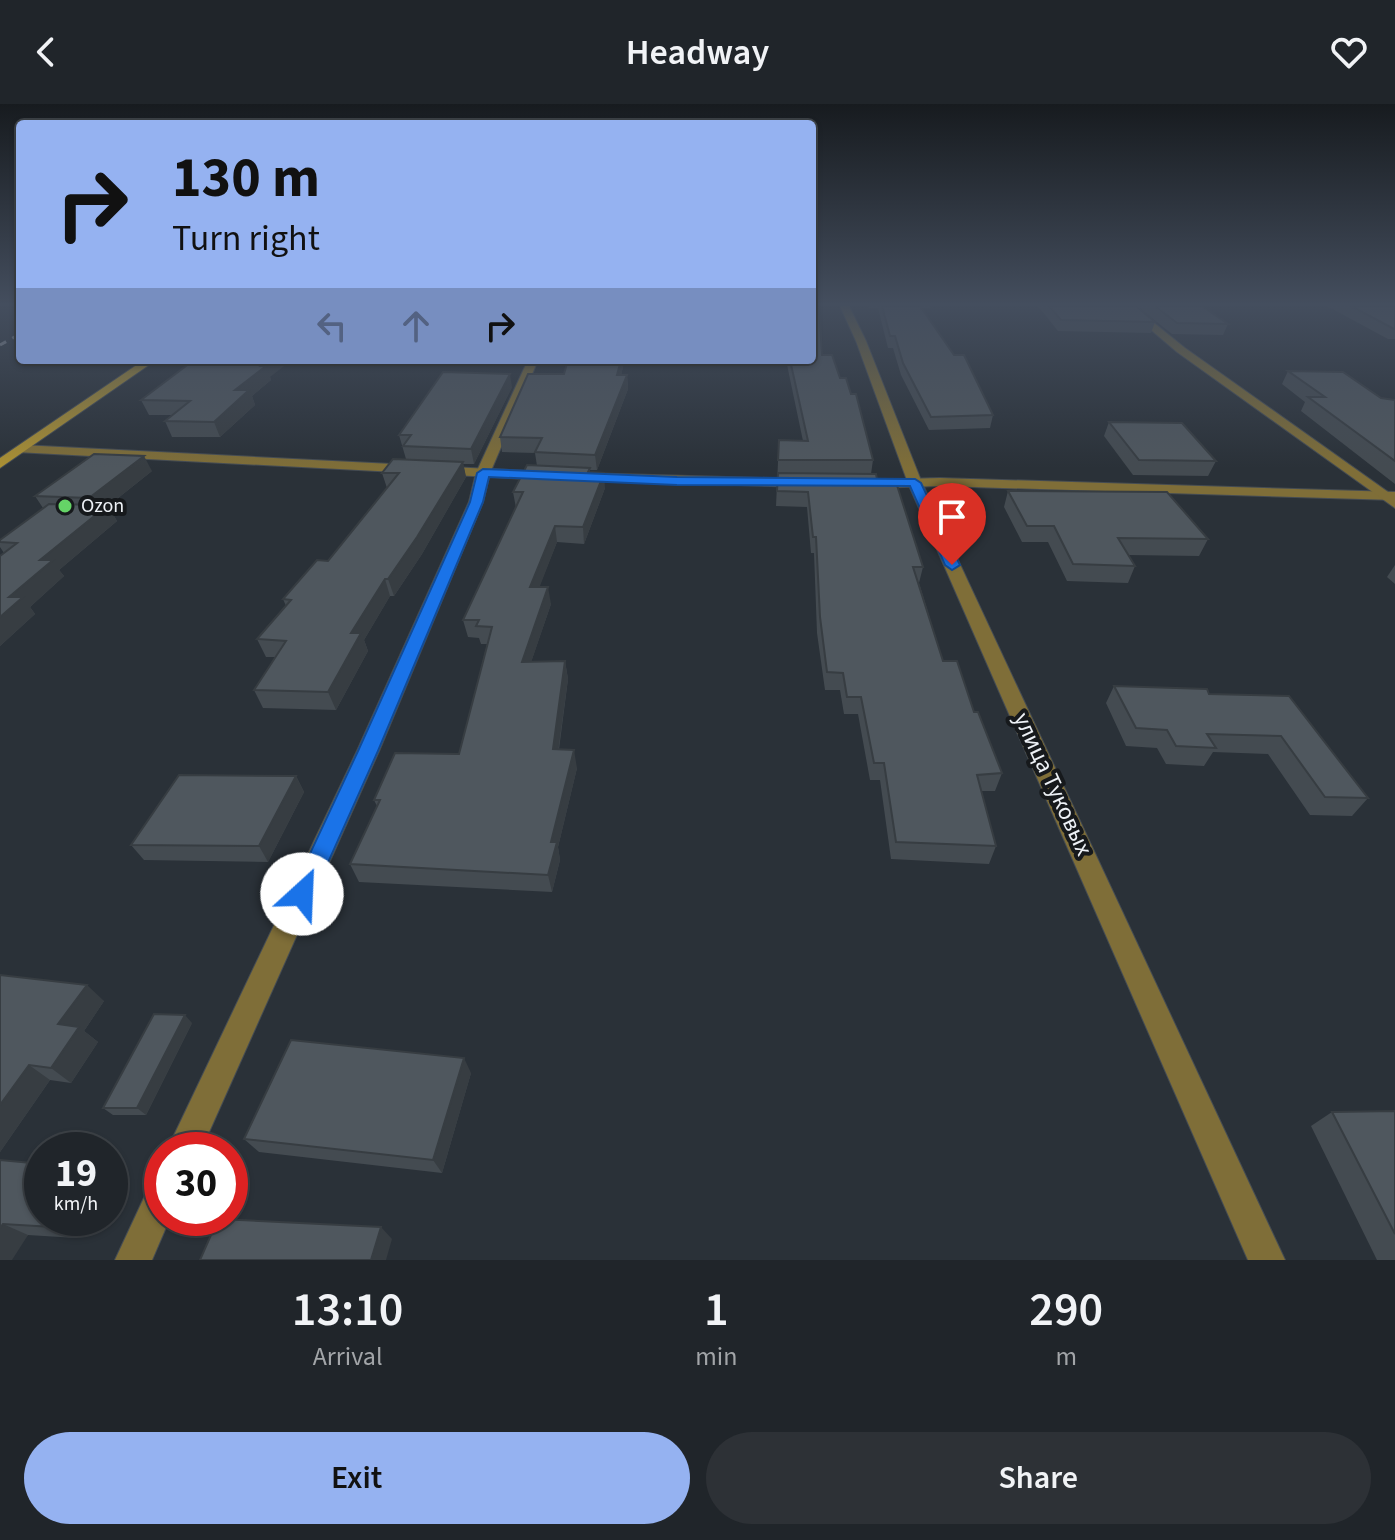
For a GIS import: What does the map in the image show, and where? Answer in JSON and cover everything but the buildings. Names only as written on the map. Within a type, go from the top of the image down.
[{"type":"main road","points":[[0,464],[145,364]]},
{"type":"street","name":"улица Туковых","points":[[868,360],[915,483],[1267,1260]]},
{"type":"street","points":[[1195,360],[1391,498]]},
{"type":"street","points":[[192,1132],[368,751],[476,502],[483,473],[531,364]]},
{"type":"street","points":[[21,449],[483,473],[818,483]]},
{"type":"street","points":[[849,483],[1391,498]]},
{"type":"street","points":[[133,1260],[144,1236]]},
{"type":"place","name":"Ozon","points":[[65,506]]},
{"type":"route","points":[[302,894],[476,502],[483,473],[677,481],[915,483],[952,565]]}]
